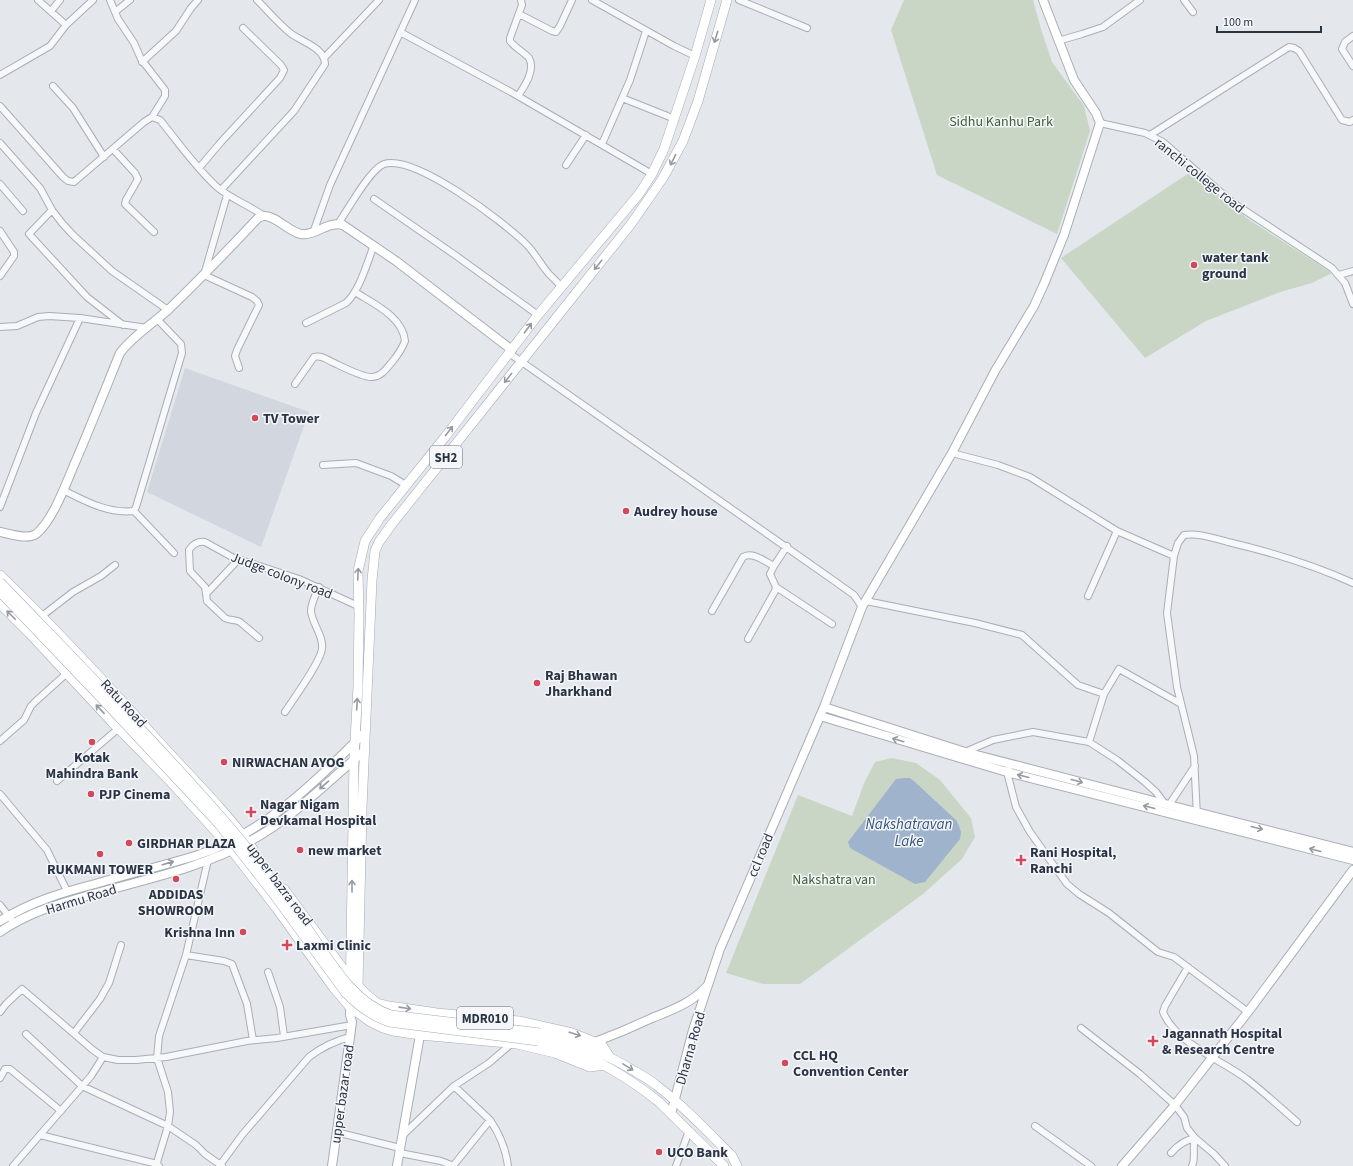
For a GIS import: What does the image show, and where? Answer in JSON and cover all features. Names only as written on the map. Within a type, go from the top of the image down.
[{"type":"main road","name":"SH2","points":[[350,978],[354,759],[358,686],[358,571],[365,541],[380,518],[538,315],[639,194],[652,174],[664,149],[675,119],[711,0]]},
{"type":"main road","name":"SH2","points":[[358,987],[359,895],[364,751],[372,580],[375,551],[392,524],[631,224],[664,178],[683,141],[690,122],[727,0]]},
{"type":"main road","name":"Ratu Road","points":[[0,575],[42,616],[209,795],[246,839]]},
{"type":"main road","points":[[0,582],[108,695],[223,819],[278,888],[346,982],[367,1003],[380,1011],[391,1015],[539,1037],[586,1056],[604,1065],[649,1094],[724,1166]]},
{"type":"main road","points":[[0,592],[104,700],[218,823],[275,896],[346,992],[359,1006],[369,1013],[389,1022],[570,1040],[609,1056],[656,1084],[732,1156],[737,1166]]},
{"type":"main road","name":"Ratu Road","points":[[0,604],[31,635],[229,846]]},
{"type":"main road","name":"upper bazra road","points":[[246,839],[350,978],[370,999],[384,1005],[437,1013],[520,1021],[572,1032],[602,1045],[609,1056]]},
{"type":"main road","name":"upper bazra road","points":[[229,846],[277,909],[333,987],[353,1009],[369,1021],[383,1028],[420,1035],[511,1044],[555,1052],[590,1067],[604,1065]]},
{"type":"main road","name":"upper bazar road","points":[[350,978],[353,1009]]},
{"type":"main road","name":"upper bazar road","points":[[353,1009],[358,987]]},
{"type":"street","points":[[38,0],[66,25]]},
{"type":"street","points":[[51,10],[60,0]]},
{"type":"street","points":[[0,75],[50,46],[66,25],[93,0]]},
{"type":"street","points":[[0,106],[68,181],[74,182],[144,122],[152,117],[165,96],[165,90],[142,62],[134,43],[118,19],[110,0]]},
{"type":"street","points":[[115,12],[130,0]]},
{"type":"street","points":[[142,62],[176,31],[198,0]]},
{"type":"street","points":[[221,190],[294,111],[324,68],[325,64],[324,58],[317,49],[289,32],[257,0]]},
{"type":"street","points":[[324,58],[379,0]]},
{"type":"street","points":[[313,233],[330,185],[415,0]]},
{"type":"street","points":[[518,96],[530,73],[529,59],[510,41],[522,5],[520,0]]},
{"type":"street","points":[[519,14],[556,32],[572,0]]},
{"type":"street","points":[[592,0],[646,31],[695,56]]},
{"type":"street","points":[[739,0],[807,28]]},
{"type":"street","points":[[1042,0],[1074,80],[1096,113],[1100,123]]},
{"type":"street","points":[[1058,41],[1103,27],[1140,0]]},
{"type":"street","points":[[1184,0],[1193,12]]},
{"type":"street","points":[[199,168],[280,78],[284,70],[281,65],[243,28]]},
{"type":"street","points":[[602,144],[630,80],[646,31]]},
{"type":"street","points":[[400,32],[518,96],[652,174]]},
{"type":"street","points":[[1353,36],[1345,42],[1342,49],[1353,66]]},
{"type":"street","points":[[1150,135],[1289,47],[1298,51],[1342,120],[1350,122],[1353,120]]},
{"type":"street","points":[[53,86],[73,108],[104,157]]},
{"type":"street","points":[[622,98],[675,119]]},
{"type":"street","points":[[152,117],[160,120],[199,168],[227,195],[299,234],[313,233],[329,225],[343,225],[374,245],[522,361],[787,546],[854,594],[864,604],[975,623],[1022,635],[1078,685],[1104,694]]},
{"type":"street","name":"ranchi college road","points":[[1100,123],[1150,135],[1163,142],[1238,207],[1332,268],[1345,283],[1353,304]]},
{"type":"street","name":"ccl road","points":[[595,1042],[684,1005],[700,994],[710,982],[720,949],[824,707],[864,604],[952,452],[995,371],[1034,306],[1064,235],[1100,123]]},
{"type":"street","points":[[566,165],[586,135]]},
{"type":"street","points":[[1,148],[40,188],[52,210],[70,231],[107,267],[168,310]]},
{"type":"street","points":[[113,149],[135,173],[138,179],[126,200],[126,204],[154,232]]},
{"type":"street","points":[[338,224],[373,172],[383,164],[401,164],[424,172],[487,211],[528,246],[549,274],[562,286]]},
{"type":"street","points":[[0,184],[24,211]]},
{"type":"street","points":[[204,275],[227,195]]},
{"type":"street","points":[[374,199],[538,315]]},
{"type":"street","points":[[52,210],[29,234],[87,296],[122,326]]},
{"type":"street","points":[[0,532],[28,536],[35,534],[49,518],[63,490],[120,353],[128,343],[168,310],[204,275],[258,218],[264,216]]},
{"type":"street","points":[[0,230],[14,252],[14,256],[0,276]]},
{"type":"street","points":[[306,323],[346,303],[355,292],[374,245]]},
{"type":"street","points":[[1339,275],[1353,271]]},
{"type":"street","points":[[204,275],[252,297],[257,301],[258,305],[256,313],[235,356],[239,368]]},
{"type":"street","points":[[294,384],[314,358],[318,356],[344,368],[368,377],[373,377],[383,372],[399,353],[405,341],[398,322],[355,292]]},
{"type":"street","points":[[0,327],[17,326],[38,317],[49,316],[80,318],[122,326],[147,328]]},
{"type":"street","points":[[0,507],[36,413],[80,318]]},
{"type":"street","points":[[134,511],[139,500],[182,353],[180,344],[157,319]]},
{"type":"street","points":[[952,452],[998,465],[1030,477],[1117,531],[1174,556]]},
{"type":"street","points":[[323,465],[356,463],[391,476],[406,485]]},
{"type":"street","points":[[63,490],[94,505],[122,512],[134,511]]},
{"type":"street","points":[[134,511],[174,553]]},
{"type":"street","points":[[1088,596],[1117,531]]},
{"type":"street","points":[[1197,816],[1194,756],[1177,687],[1167,613],[1174,556],[1178,543],[1184,535],[1195,534],[1244,546],[1322,569],[1353,583]]},
{"type":"street","name":"Judge colony road","points":[[259,638],[237,620],[228,620],[225,618],[207,601],[205,587],[190,571],[189,555],[191,547],[201,541],[205,542],[238,560],[286,574],[358,606]]},
{"type":"street","points":[[787,546],[770,574],[776,587],[832,624]]},
{"type":"street","points":[[712,611],[743,557],[747,554],[774,566]]},
{"type":"street","points":[[206,594],[238,560]]},
{"type":"street","points":[[42,616],[73,592],[101,576],[115,565]]},
{"type":"street","points":[[748,639],[776,587]]},
{"type":"street","points":[[285,712],[316,665],[322,650],[322,642],[311,612],[319,588]]},
{"type":"street","points":[[1088,742],[1104,694],[1119,669],[1181,704]]},
{"type":"street","points":[[0,741],[24,720],[31,706],[66,674]]},
{"type":"street","points":[[824,707],[965,752],[1167,805],[1197,816],[1353,860]]},
{"type":"street","points":[[820,716],[1007,772],[1353,852]]},
{"type":"street","points":[[57,781],[119,728]]},
{"type":"street","points":[[246,839],[298,796],[365,732]]},
{"type":"street","points":[[965,752],[993,740],[1033,732],[1088,742],[1117,760],[1145,782],[1167,805]]},
{"type":"street","points":[[229,846],[269,830],[364,751]]},
{"type":"street","points":[[1010,764],[1007,772],[1016,807],[1030,832],[1067,884],[1079,894],[1109,913],[1158,952],[1174,957],[1248,1012]]},
{"type":"street","points":[[1167,805],[1195,766]]},
{"type":"street","points":[[0,794],[47,850],[67,891]]},
{"type":"street","name":"Harmu Road","points":[[0,932],[31,914],[62,903],[208,860],[229,846]]},
{"type":"street","name":"Harmu Road","points":[[0,921],[42,899],[229,846]]},
{"type":"street","points":[[40,1135],[158,1165],[170,1112],[168,1092],[157,1058],[159,1036],[186,954],[208,860]]},
{"type":"street","points":[[1122,1166],[1175,1105],[1248,1012],[1353,870]]},
{"type":"street","points":[[0,905],[14,923]]},
{"type":"street","points":[[74,1033],[100,999],[109,983],[121,945]]},
{"type":"street","points":[[186,954],[224,961],[232,964],[247,1004],[253,1040]]},
{"type":"street","points":[[1188,967],[1163,1012],[1172,1027],[1211,1058],[1248,1079],[1297,1122]]},
{"type":"street","points":[[268,972],[280,1007],[284,1036]]},
{"type":"street","name":"Dharna Road","points":[[671,1114],[693,1030],[710,982]]},
{"type":"street","points":[[0,1012],[22,989],[103,1057],[118,1060],[166,1057],[207,1048],[253,1040],[277,1038],[352,1024]]},
{"type":"street","name":"upper bazar road","points":[[332,1166],[352,1024],[356,1018],[353,1009]]},
{"type":"street","points":[[1081,1028],[1140,1074],[1175,1105],[1184,1117],[1187,1128],[1195,1138],[1214,1154],[1225,1166]]},
{"type":"street","points":[[26,1034],[82,1086],[168,1126],[196,1145],[205,1154],[221,1165],[242,1134],[309,1057],[319,1049],[333,1042],[350,1037]]},
{"type":"street","points":[[397,1166],[420,1035]]},
{"type":"street","points":[[402,1136],[454,1086],[489,1063],[511,1044]]},
{"type":"street","points":[[13,1166],[91,1076],[103,1057]]},
{"type":"street","points":[[0,1078],[5,1070],[10,1069],[61,1111]]},
{"type":"street","points":[[454,1086],[490,1120],[498,1132],[508,1166]]},
{"type":"street","points":[[336,1132],[441,1161],[453,1166],[490,1120]]},
{"type":"street","points":[[1035,1126],[1092,1166]]},
{"type":"street","points":[[676,1166],[689,1131]]},
{"type":"street","points":[[1171,1153],[1176,1146],[1187,1140],[1195,1138]]},
{"type":"street","points":[[1192,1166],[1194,1161],[1193,1146],[1195,1138]]},
{"type":"shaded area","points":[[185,368],[309,412],[261,547],[147,492]]},
{"type":"green space","name":"Sidhu Kanhu Park","points":[[904,0],[1033,0],[1052,62],[1084,106],[1090,131],[1057,234],[937,175],[891,30]]},
{"type":"green space","name":"water tank ground","points":[[1189,173],[1251,221],[1332,273],[1312,283],[1280,292],[1206,321],[1145,358],[1061,258]]},
{"type":"green space","name":"Nakshatra van","points":[[892,758],[916,763],[940,780],[971,818],[975,837],[962,859],[923,894],[800,984],[763,984],[726,973],[798,795],[852,816],[865,781],[875,762]]},
{"type":"water","name":"Nakshatravan Lake","points":[[910,778],[915,782],[957,821],[961,832],[960,839],[925,882],[915,884],[850,848],[848,842],[896,779]]},
{"type":"place","name":"water tank ground","points":[[1194,265]]},
{"type":"place","name":"TV Tower","points":[[255,418]]},
{"type":"place","name":"Audrey house","points":[[626,511]]},
{"type":"place","name":"Raj Bhawan Jharkhand","points":[[537,683]]},
{"type":"place","name":"Kotak Mahindra Bank","points":[[92,742]]},
{"type":"place","name":"NIRWACHAN AYOG","points":[[224,762]]},
{"type":"place","name":"PJP Cinema","points":[[91,794]]},
{"type":"place","name":"Nagar Nigam Devkamal Hospital","points":[[251,812]]},
{"type":"place","name":"GIRDHAR PLAZA","points":[[129,843]]},
{"type":"place","name":"new market","points":[[300,850]]},
{"type":"place","name":"RUKMANI TOWER","points":[[100,854]]},
{"type":"place","name":"Rani Hospital, Ranchi","points":[[1021,860]]},
{"type":"place","name":"ADDIDAS SHOWROOM","points":[[176,879]]},
{"type":"place","name":"Krishna Inn","points":[[243,932]]},
{"type":"place","name":"Laxmi Clinic","points":[[287,945]]},
{"type":"place","name":"Jagannath Hospital & Research Centre","points":[[1153,1041]]},
{"type":"place","name":"CCL HQ Convention Center","points":[[785,1063]]},
{"type":"place","name":"UCO Bank","points":[[659,1152]]}]
